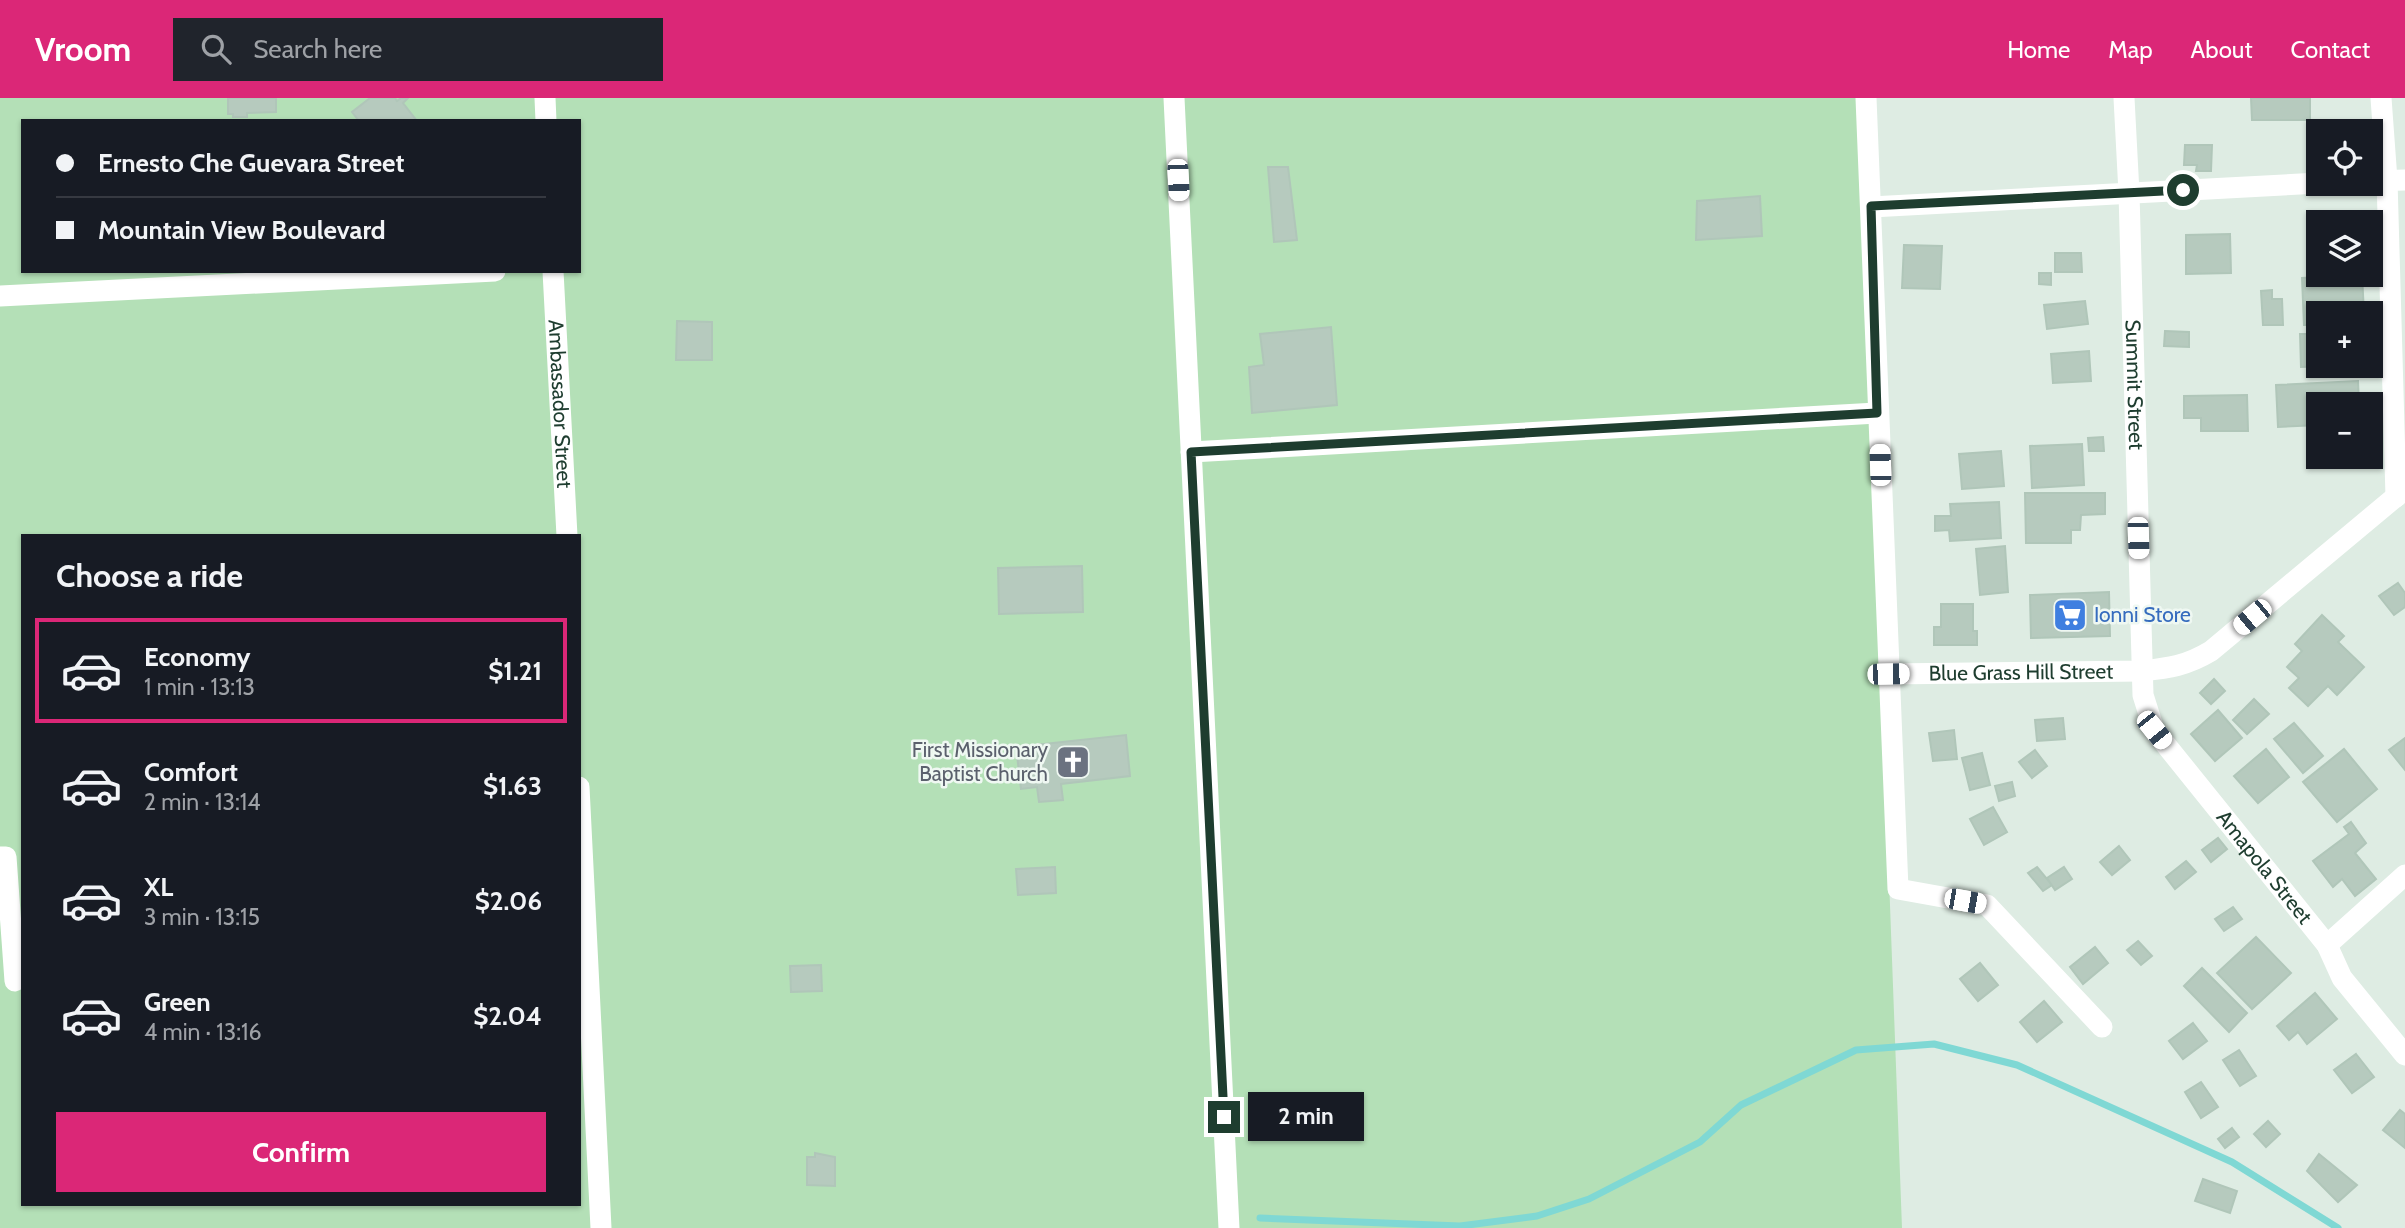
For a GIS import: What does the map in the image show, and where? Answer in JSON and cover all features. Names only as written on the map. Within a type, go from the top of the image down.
[{"type":"street","points":[[545,98],[546,119]]},
{"type":"street","points":[[1174,98],[1229,1228]]},
{"type":"street","points":[[1866,98],[1898,889],[1987,905],[2102,1027]]},
{"type":"street","name":"Summit Street","points":[[2124,98],[2142,671]]},
{"type":"street","points":[[2381,98],[2388,180],[2401,493]]},
{"type":"street","points":[[1871,206],[2306,184]]},
{"type":"street","points":[[0,296],[455,273]]},
{"type":"street","name":"Ambassador Street","points":[[553,273],[567,534]]},
{"type":"street","points":[[1191,452],[1877,413]]},
{"type":"street","name":"Blue Grass Hill Street","points":[[1888,674],[2142,671],[2177,667],[2211,651],[2401,493]]},
{"type":"street","name":"Amapola Street","points":[[2142,671],[2143,695],[2154,730],[2327,944],[2342,978],[2405,1055]]},
{"type":"street","points":[[0,857],[6,857],[12,981]]},
{"type":"street","points":[[581,868],[583,949],[601,1228]]},
{"type":"street","points":[[2327,944],[2405,875]]},
{"type":"green space","points":[[0,98],[1860,98],[1902,1228],[0,1228]]},
{"type":"building","points":[[228,98],[276,98],[276,112],[247,113],[247,117],[233,117],[233,114],[228,114]]},
{"type":"building","points":[[370,98],[395,98],[397,101],[408,98],[403,103],[415,119],[357,119],[352,112]]},
{"type":"building","points":[[2251,98],[2310,98],[2310,119],[2252,120]]},
{"type":"building","points":[[2185,145],[2212,145],[2211,171],[2196,171],[2197,165],[2184,165]]},
{"type":"building","points":[[1268,167],[1288,167],[1297,240],[1274,242]]},
{"type":"building","points":[[1760,196],[1762,236],[1696,240],[1697,201]]},
{"type":"building","points":[[2230,234],[2231,273],[2186,274],[2186,235]]},
{"type":"building","points":[[1904,245],[1942,246],[1940,289],[1902,288]]},
{"type":"building","points":[[2055,253],[2081,253],[2082,272],[2055,272]]},
{"type":"building","points":[[2039,273],[2051,273],[2051,285],[2039,284]]},
{"type":"building","points":[[2302,278],[2306,278],[2306,287],[2363,287],[2363,301],[2306,301],[2304,325]]},
{"type":"building","points":[[2272,290],[2272,299],[2282,299],[2283,325],[2263,325],[2261,291]]},
{"type":"building","points":[[2085,301],[2088,324],[2047,329],[2044,305]]},
{"type":"building","points":[[677,321],[712,322],[712,360],[676,360]]},
{"type":"building","points":[[1331,327],[1337,405],[1252,413],[1249,367],[1264,365],[1260,334]]},
{"type":"building","points":[[2165,331],[2189,332],[2189,347],[2164,346]]},
{"type":"building","points":[[2300,334],[2306,334],[2306,367],[2301,367]]},
{"type":"building","points":[[2089,351],[2091,381],[2053,383],[2051,354]]},
{"type":"building","points":[[2358,381],[2358,392],[2306,392],[2306,426],[2278,427],[2276,385]]},
{"type":"building","points":[[2247,395],[2248,431],[2201,431],[2201,418],[2184,418],[2184,396]]},
{"type":"building","points":[[2103,437],[2104,451],[2089,451],[2088,438]]},
{"type":"building","points":[[2082,444],[2084,485],[2032,488],[2030,446]]},
{"type":"building","points":[[2001,451],[2004,486],[1962,489],[1959,454]]},
{"type":"building","points":[[2025,493],[2105,493],[2105,514],[2081,515],[2080,530],[2071,530],[2071,543],[2026,543]]},
{"type":"building","points":[[1999,502],[2001,538],[1950,541],[1949,530],[1935,531],[1935,516],[1951,516],[1950,504]]},
{"type":"building","points":[[2005,546],[2008,592],[1980,595],[1976,549]]},
{"type":"building","points":[[1082,566],[1083,612],[999,614],[998,568]]},
{"type":"building","points":[[2398,583],[2405,593],[2405,607],[2394,615],[2379,596]]},
{"type":"building","name":"Ionni Store","points":[[2109,592],[2110,636],[2031,638],[2030,595]]},
{"type":"building","points":[[1941,604],[1973,604],[1973,631],[1977,631],[1977,645],[1934,645],[1934,627],[1941,627]]},
{"type":"building","points":[[2322,615],[2344,636],[2338,642],[2364,667],[2337,695],[2328,686],[2308,706],[2289,688],[2299,678],[2287,667],[2302,651],[2295,644]]},
{"type":"building","points":[[2214,679],[2225,691],[2211,704],[2200,693]]},
{"type":"building","points":[[2254,699],[2269,714],[2247,734],[2233,720]]},
{"type":"building","points":[[2218,710],[2242,738],[2215,761],[2191,734]]},
{"type":"building","points":[[2063,718],[2065,739],[2037,741],[2035,720]]},
{"type":"building","points":[[2294,723],[2323,756],[2303,773],[2274,739]]},
{"type":"building","points":[[1954,730],[1957,759],[1933,761],[1929,733]]},
{"type":"building","name":"First Missionary Baptist Church","points":[[1126,735],[1130,776],[1061,784],[1063,800],[1039,802],[1037,787],[1021,789],[1016,747]]},
{"type":"building","points":[[2405,738],[2405,770],[2389,750]]},
{"type":"building","points":[[2266,749],[2289,777],[2258,803],[2234,776]]},
{"type":"building","points":[[2344,749],[2377,789],[2337,822],[2303,782]]},
{"type":"building","points":[[2035,750],[2047,766],[2032,778],[2019,762]]},
{"type":"building","points":[[1982,753],[1990,785],[1970,790],[1962,758]]},
{"type":"building","points":[[2012,782],[2015,796],[1999,801],[1995,786]]},
{"type":"building","points":[[1993,807],[2007,832],[1984,845],[1970,819]]},
{"type":"building","points":[[2351,822],[2366,843],[2355,853],[2376,879],[2355,896],[2342,879],[2333,887],[2313,861],[2349,834],[2344,827]]},
{"type":"building","points":[[2218,838],[2227,849],[2211,862],[2202,850]]},
{"type":"building","points":[[2119,846],[2130,860],[2112,875],[2100,862]]},
{"type":"building","points":[[2186,861],[2196,872],[2175,889],[2166,877]]},
{"type":"building","points":[[1055,867],[1056,893],[1018,895],[1016,869]]},
{"type":"building","points":[[2037,867],[2052,885],[2043,891],[2028,873]]},
{"type":"building","points":[[2064,867],[2072,879],[2055,890],[2047,878]]},
{"type":"building","points":[[2233,907],[2242,919],[2224,931],[2215,919]]},
{"type":"building","points":[[2256,937],[2291,973],[2252,1009],[2217,973]]},
{"type":"building","points":[[2138,941],[2152,956],[2141,965],[2127,950]]},
{"type":"building","points":[[2095,947],[2108,963],[2083,984],[2070,967]]},
{"type":"building","points":[[1980,963],[1998,985],[1978,1001],[1960,979]]},
{"type":"building","points":[[821,965],[822,991],[791,992],[790,966]]},
{"type":"building","points":[[2202,968],[2247,1013],[2229,1032],[2184,986]]},
{"type":"building","points":[[2315,993],[2337,1019],[2307,1044],[2298,1032],[2289,1040],[2277,1026]]},
{"type":"building","points":[[2044,1001],[2062,1022],[2037,1042],[2020,1022]]},
{"type":"building","points":[[2193,1023],[2207,1041],[2183,1059],[2169,1041]]},
{"type":"building","points":[[2239,1050],[2256,1076],[2240,1086],[2223,1060]]},
{"type":"building","points":[[2356,1054],[2374,1077],[2352,1093],[2334,1070]]},
{"type":"building","points":[[2201,1082],[2218,1107],[2201,1118],[2185,1092]]},
{"type":"building","points":[[2400,1110],[2405,1114],[2405,1148],[2383,1130]]},
{"type":"building","points":[[2268,1121],[2280,1134],[2266,1147],[2254,1134]]},
{"type":"building","points":[[2232,1128],[2239,1137],[2225,1148],[2218,1139]]},
{"type":"building","points":[[815,1153],[835,1157],[835,1186],[807,1185],[807,1157],[815,1157]]},
{"type":"building","points":[[2319,1154],[2357,1185],[2338,1202],[2307,1171]]},
{"type":"building","points":[[2203,1179],[2237,1191],[2230,1213],[2195,1201]]},
{"type":"waterway","points":[[1260,1218],[1460,1226],[1537,1216],[1589,1199],[1700,1142],[1741,1105],[1856,1050],[1934,1044],[2017,1065],[2232,1162],[2338,1228]]},
{"type":"place","name":"Ionni Store","points":[[2070,615]]},
{"type":"place","name":"First Missionary Baptist Church","points":[[1073,762]]},
{"type":"route","points":[[1224,1117],[1191,452],[1877,413],[1871,206],[2183,190]]}]
